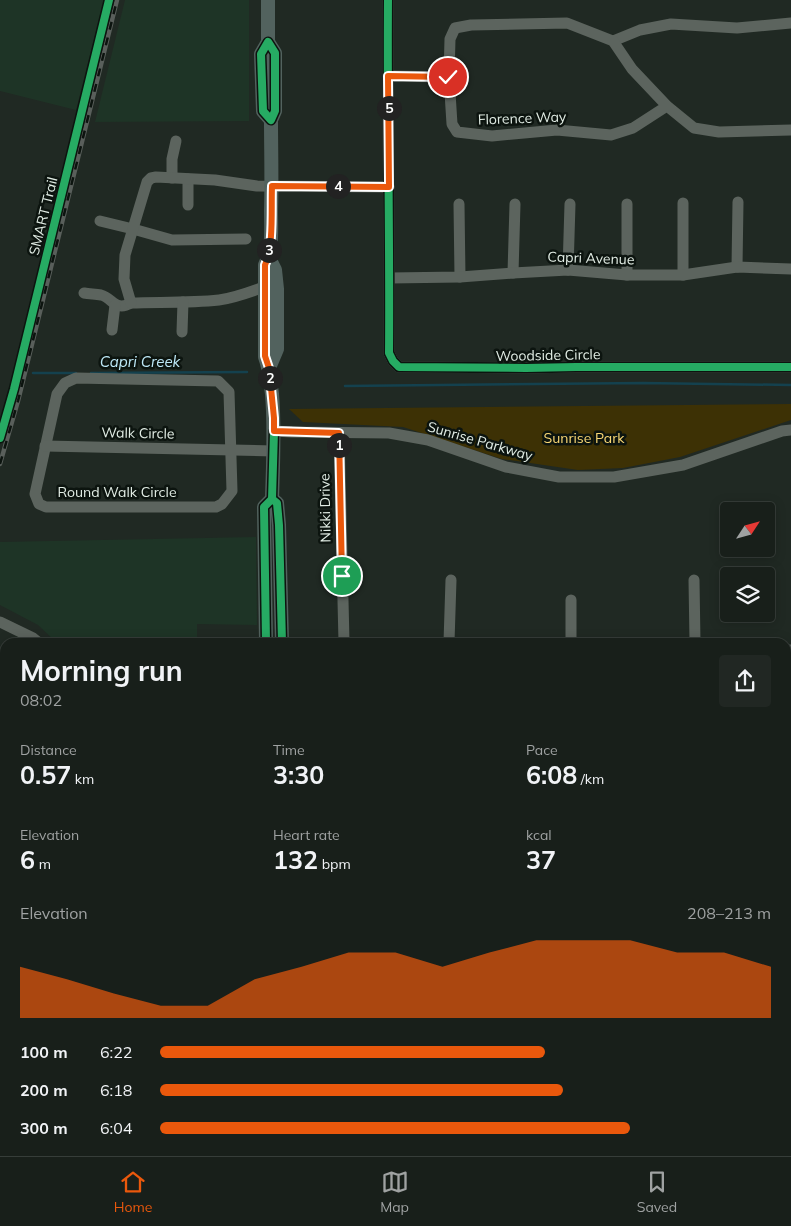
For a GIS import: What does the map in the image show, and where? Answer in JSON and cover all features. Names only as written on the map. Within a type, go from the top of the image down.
[{"type":"main road","points":[[266,638],[264,506],[272,498],[274,451],[274,418],[269,368],[265,356],[264,287],[265,265],[271,238],[272,186],[271,120],[263,111],[261,54],[268,42],[268,0]]},
{"type":"main road","points":[[268,258],[275,270],[277,289],[277,349],[269,368]]},
{"type":"main road","points":[[272,498],[277,502],[279,525],[282,638]]},
{"type":"street","points":[[388,0],[390,278]]},
{"type":"street","name":"Florence Way","points":[[614,41],[567,23],[471,25],[455,28],[450,39],[448,77],[452,124],[457,132],[492,136],[557,130],[611,135],[633,128],[667,106]]},
{"type":"street","points":[[791,23],[737,28],[671,24],[640,30],[614,41],[632,70],[667,106],[694,128],[719,132],[791,130]]},
{"type":"street","points":[[388,76],[448,77]]},
{"type":"street","points":[[172,178],[172,159],[176,141]]},
{"type":"street","points":[[131,304],[124,279],[125,255],[147,182],[151,178],[215,180],[257,186],[389,187]]},
{"type":"street","points":[[188,179],[188,205]]},
{"type":"street","points":[[737,267],[738,202]]},
{"type":"street","points":[[683,203],[683,275]]},
{"type":"street","points":[[459,204],[460,277]]},
{"type":"street","points":[[513,273],[515,204]]},
{"type":"street","points":[[568,270],[570,204]]},
{"type":"street","points":[[627,204],[627,275]]},
{"type":"street","points":[[100,221],[172,240],[246,239]]},
{"type":"street","name":"Capri Avenue","points":[[390,278],[460,277],[568,270],[627,275],[683,275],[737,267],[791,269]]},
{"type":"street","name":"Woodside Circle","points":[[390,278],[390,353],[392,361],[399,367],[791,366]]},
{"type":"street","points":[[84,293],[102,295],[115,305],[126,306],[131,304],[221,300],[264,287]]},
{"type":"street","points":[[182,332],[183,302]]},
{"type":"street","points":[[112,330],[115,305]]},
{"type":"street","name":"Round Walk Circle","points":[[76,378],[218,381],[230,392],[232,450],[232,491],[222,504],[216,507],[46,507],[38,504],[34,494],[57,394],[65,383],[76,378]]},
{"type":"street","name":"Sunrise Parkway","points":[[274,431],[389,433],[428,440],[506,467],[559,477],[614,477],[683,465],[782,431],[791,430]]},
{"type":"street","name":"Nikki Drive","points":[[339,433],[344,638]]},
{"type":"street","name":"Walk Circle","points":[[45,446],[232,450]]},
{"type":"street","points":[[232,450],[274,451]]},
{"type":"street","points":[[449,638],[451,580]]},
{"type":"street","points":[[694,580],[695,638]]},
{"type":"street","points":[[571,600],[572,638]]},
{"type":"street","points":[[0,622],[33,638]]},
{"type":"shaded area","points":[[0,0],[104,0],[76,110],[0,91]]},
{"type":"shaded area","points":[[125,0],[249,0],[249,121],[95,122]]},
{"type":"shaded area","points":[[256,537],[257,625],[197,624],[197,638],[52,638],[38,625],[0,605],[0,542]]},
{"type":"green space","name":"Sunrise Park","points":[[791,404],[791,420],[680,457],[623,468],[578,470],[502,459],[403,427],[303,422],[289,409]]},
{"type":"waterway","name":"Capri Creek","points":[[91,373],[247,372]]},
{"type":"waterway","name":"Capri Creek","points":[[33,373],[76,373]]},
{"type":"waterway","name":"Capri Creek","points":[[345,386],[643,383],[791,385]]},
{"type":"railway","points":[[0,464],[18,401],[117,0]]},
{"type":"cycle path","name":"SMART Trail","points":[[0,438],[14,389],[109,0]]},
{"type":"cycle path","points":[[388,0],[389,353],[399,367],[791,367]]},
{"type":"cycle path","points":[[268,42],[275,53],[275,111],[271,120],[263,111],[261,54],[268,42]]},
{"type":"cycle path","points":[[266,638],[264,507],[272,499],[274,431]]},
{"type":"cycle path","points":[[272,499],[277,503],[279,525],[282,638]]},
{"type":"route","points":[[342,576],[339,433],[274,431],[269,368],[265,356],[264,287],[265,265],[271,238],[272,186],[389,187],[388,76],[448,77]]}]
